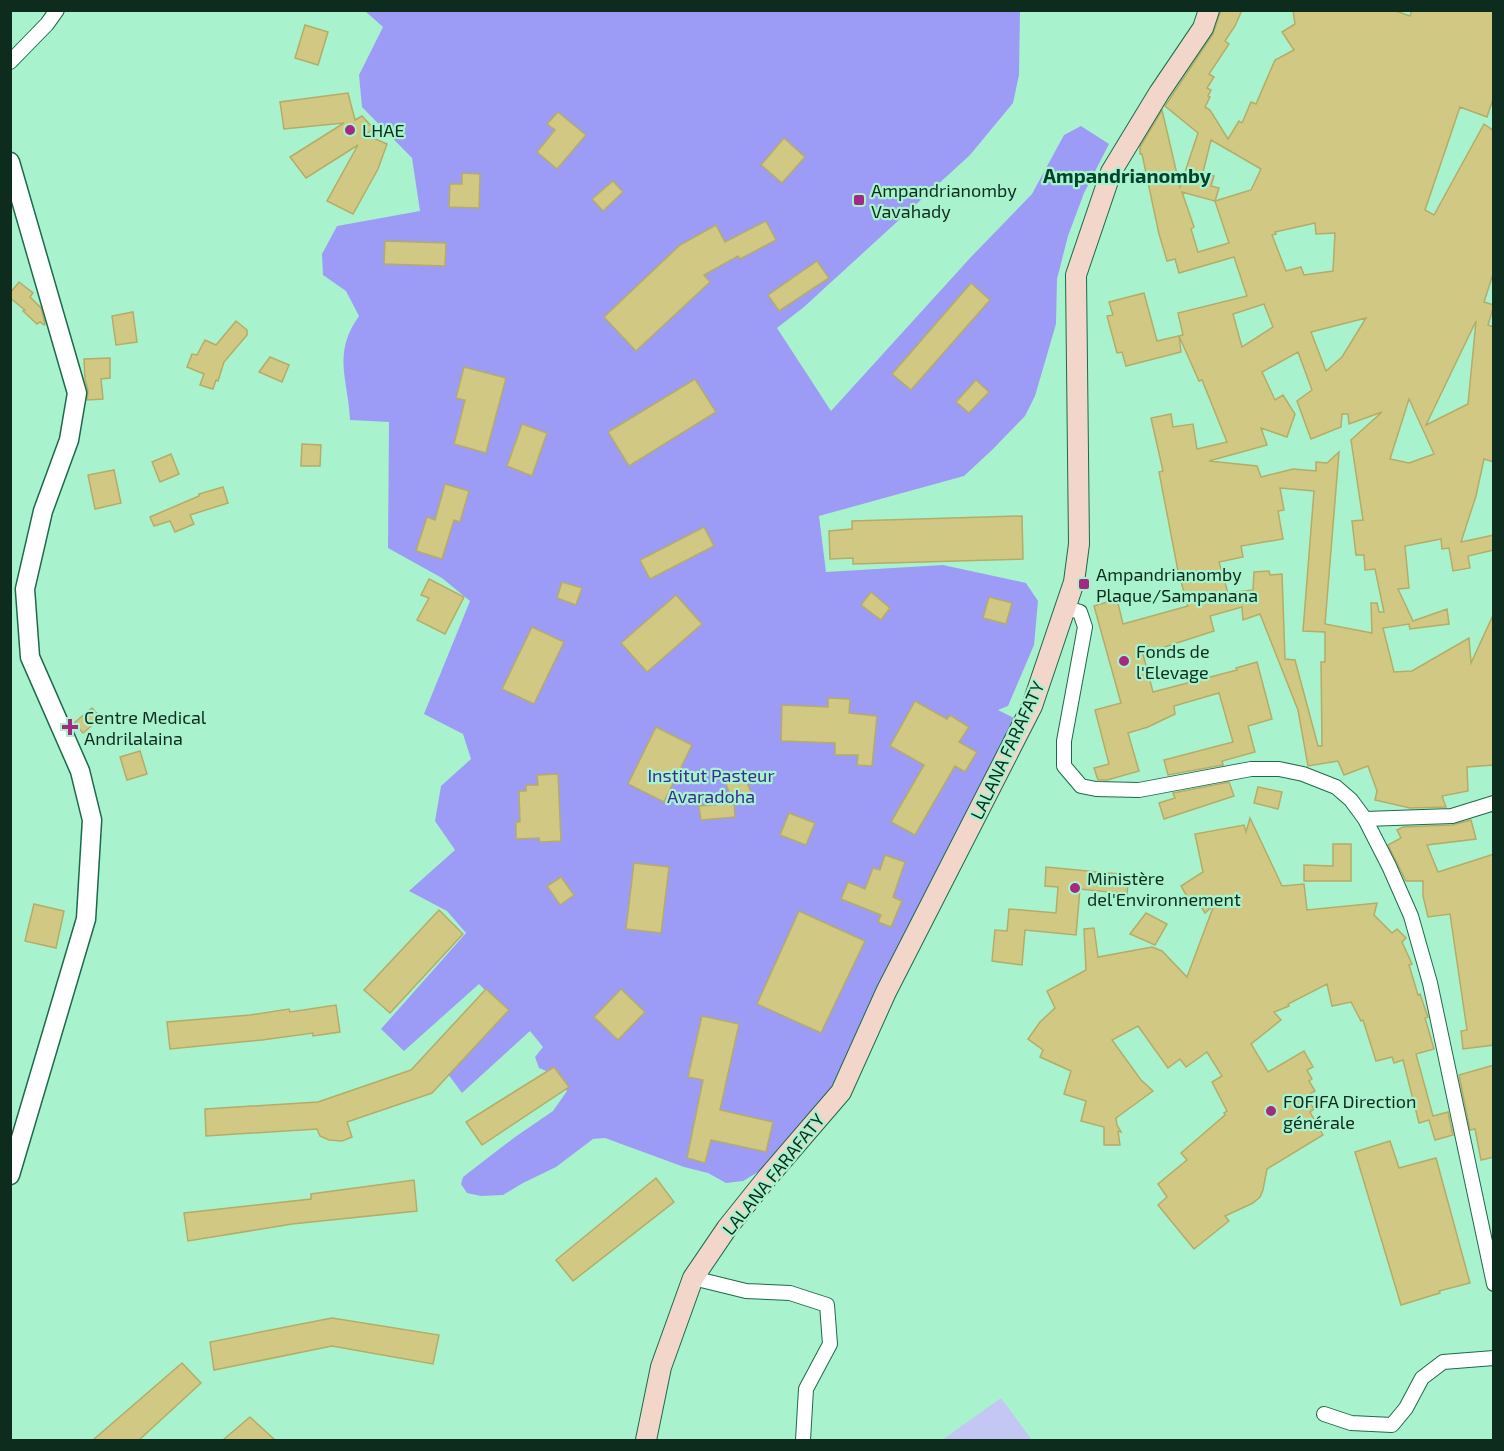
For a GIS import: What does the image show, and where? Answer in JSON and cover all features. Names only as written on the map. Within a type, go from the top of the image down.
[{"type":"main road","name":"LALANA FARAFATY","points":[[646,1440],[661,1367],[693,1278],[727,1228],[841,1092],[886,992],[1032,706],[1074,582],[1079,544],[1076,275],[1115,165],[1159,93],[1203,28],[1209,10]]},
{"type":"street","points":[[10,62],[47,24],[57,10]]},
{"type":"street","points":[[10,162],[77,393],[69,440],[43,511],[25,589],[30,657],[80,771],[92,820],[86,919],[10,1175]]},
{"type":"street","points":[[1066,608],[1080,612],[1085,627],[1064,741],[1064,766],[1081,786],[1096,789],[1139,790],[1251,769],[1279,769],[1303,774],[1336,787],[1365,819],[1411,916],[1424,960],[1494,1284]]},
{"type":"street","points":[[1365,819],[1452,816],[1494,803]]},
{"type":"street","points":[[693,1278],[746,1291],[789,1293],[826,1305],[830,1344],[806,1389],[803,1440]]},
{"type":"street","points":[[1324,1414],[1350,1423],[1392,1425],[1406,1408],[1422,1378],[1443,1362],[1494,1358]]},
{"type":"shaded area","points":[[1001,1398],[1032,1440],[942,1440]]},
{"type":"green space","name":"Institut Pasteur Avaradoha","points":[[365,11],[1020,11],[1019,75],[1013,103],[970,155],[804,307],[777,328],[831,411],[971,257],[1032,194],[1064,135],[1081,126],[1109,144],[1084,193],[1068,236],[1057,279],[1056,324],[1035,396],[1025,416],[964,476],[819,516],[826,572],[943,565],[1026,583],[1038,601],[1034,645],[1008,706],[998,710],[1020,721],[945,854],[902,953],[831,1094],[768,1166],[743,1181],[726,1183],[708,1173],[684,1167],[605,1138],[593,1139],[556,1167],[503,1195],[481,1196],[467,1193],[461,1184],[463,1177],[553,1111],[567,1091],[553,1074],[539,1068],[535,1057],[543,1047],[530,1031],[462,1093],[442,1066],[501,1007],[479,984],[404,1051],[381,1029],[466,933],[447,911],[409,891],[455,850],[435,821],[441,786],[471,759],[463,734],[424,714],[470,601],[442,578],[388,548],[389,422],[350,420],[344,355],[351,330],[359,316],[346,291],[323,275],[322,254],[337,226],[420,211],[412,158],[362,107],[359,75],[383,27]]},
{"type":"building","points":[[1221,10],[1242,10],[1225,41],[1229,44],[1209,74],[1214,77],[1207,88],[1211,90],[1205,107],[1210,110],[1228,139],[1239,121],[1242,123],[1251,102],[1256,104],[1275,60],[1294,50],[1282,32],[1295,24],[1293,10],[1393,10],[1410,16],[1412,10],[1494,10],[1494,96],[1487,117],[1460,107],[1425,210],[1434,215],[1484,124],[1494,131],[1494,271],[1484,302],[1494,305],[1488,325],[1494,327],[1494,462],[1484,459],[1476,496],[1461,542],[1494,535],[1494,550],[1468,556],[1470,568],[1453,571],[1449,548],[1442,549],[1441,539],[1405,546],[1409,588],[1398,589],[1413,621],[1447,609],[1449,624],[1410,629],[1409,624],[1383,628],[1394,672],[1412,671],[1469,638],[1471,663],[1494,613],[1494,765],[1467,767],[1468,791],[1442,796],[1446,807],[1410,808],[1375,800],[1377,791],[1368,766],[1344,775],[1338,761],[1308,766],[1298,710],[1260,614],[1243,620],[1242,607],[1210,616],[1214,631],[1143,654],[1153,692],[1237,670],[1236,668],[1257,662],[1272,719],[1248,726],[1255,752],[1222,761],[1223,765],[1168,775],[1164,760],[1233,742],[1219,693],[1174,706],[1175,714],[1148,727],[1128,733],[1139,771],[1107,780],[1098,780],[1094,768],[1109,764],[1095,710],[1121,703],[1094,606],[1117,599],[1123,624],[1188,606],[1178,571],[1159,472],[1163,471],[1151,418],[1171,414],[1173,427],[1193,424],[1197,449],[1227,442],[1202,380],[1199,381],[1179,336],[1181,352],[1126,366],[1122,352],[1117,353],[1107,316],[1113,315],[1109,302],[1144,293],[1157,341],[1183,335],[1178,313],[1247,296],[1234,257],[1179,273],[1175,259],[1167,261],[1142,154],[1140,154],[1140,147],[1162,110],[1180,187],[1198,133],[1165,106],[1213,34]],"holes":[[[1211,140],[1261,169],[1251,190],[1215,201],[1219,188],[1211,186],[1214,176],[1203,172]],[[1182,192],[1215,201],[1229,243],[1198,252],[1191,229],[1194,227]],[[1315,223],[1316,234],[1335,233],[1333,271],[1304,275],[1301,267],[1286,271],[1272,235],[1276,234],[1275,232]],[[1264,304],[1273,327],[1242,347],[1233,314]],[[1366,318],[1342,357],[1326,371],[1311,332]],[[1476,321],[1468,404],[1426,425]],[[1298,352],[1312,390],[1297,401],[1311,439],[1341,427],[1342,414],[1348,414],[1349,424],[1382,412],[1351,440],[1363,520],[1352,521],[1356,555],[1364,555],[1365,570],[1375,569],[1384,612],[1379,612],[1377,603],[1371,603],[1372,633],[1325,624],[1339,452],[1327,463],[1316,462],[1316,471],[1293,469],[1261,477],[1257,466],[1209,461],[1267,445],[1261,428],[1287,437],[1295,414],[1283,395],[1275,400],[1262,372]],[[1409,399],[1434,454],[1409,463],[1390,459]],[[1280,488],[1314,491],[1303,631],[1325,632],[1325,662],[1321,662],[1322,746],[1318,746],[1295,660],[1285,659],[1282,574],[1270,575],[1269,571],[1254,572],[1253,590],[1228,593],[1219,562],[1243,557],[1241,546],[1283,539],[1278,511],[1284,510]]]},
{"type":"building","points":[[305,25],[328,32],[318,65],[295,58]]},
{"type":"building","points":[[348,93],[355,120],[362,116],[373,128],[366,135],[387,144],[378,169],[353,214],[327,201],[358,145],[306,178],[290,157],[344,123],[284,129],[280,102]]},
{"type":"building","points":[[558,112],[586,135],[557,169],[537,152],[555,130],[547,124]]},
{"type":"building","points":[[784,138],[805,157],[782,183],[761,165]]},
{"type":"building","points":[[462,173],[480,174],[479,208],[449,207],[450,184],[462,184]]},
{"type":"building","points":[[613,181],[623,192],[603,211],[592,199]]},
{"type":"building","points":[[766,221],[776,240],[740,259],[738,256],[704,275],[710,282],[636,351],[604,317],[680,245],[716,225],[725,242]]},
{"type":"building","points":[[385,241],[446,243],[445,266],[384,264]]},
{"type":"building","points":[[817,261],[829,278],[779,311],[768,295]]},
{"type":"building","points":[[19,282],[33,293],[30,297],[41,308],[44,325],[40,322],[37,324],[10,298],[10,293]]},
{"type":"building","points":[[971,283],[990,300],[911,390],[892,374]]},
{"type":"building","points":[[133,312],[137,342],[116,345],[112,316]]},
{"type":"building","points":[[236,321],[247,330],[247,335],[224,362],[213,389],[200,385],[204,374],[187,367],[192,354],[197,355],[205,340],[216,345]]},
{"type":"building","points":[[270,357],[289,365],[282,382],[259,372]]},
{"type":"building","points":[[110,358],[110,378],[101,379],[103,399],[87,400],[84,359]]},
{"type":"building","points":[[464,367],[506,378],[486,453],[454,444],[465,400],[456,398]]},
{"type":"building","points":[[695,379],[716,412],[629,466],[608,432]]},
{"type":"building","points":[[976,380],[989,392],[969,413],[956,402]]},
{"type":"building","points":[[522,424],[547,433],[532,476],[507,466]]},
{"type":"building","points":[[302,444],[321,445],[320,466],[301,466]]},
{"type":"building","points":[[171,454],[179,474],[160,482],[152,462]]},
{"type":"building","points":[[114,470],[121,503],[95,509],[88,475]]},
{"type":"building","points":[[445,484],[469,491],[460,522],[454,520],[442,559],[416,551],[427,517],[435,520]]},
{"type":"building","points":[[223,487],[228,503],[190,515],[194,524],[175,532],[170,521],[154,526],[150,517],[199,496],[199,494]]},
{"type":"building","points":[[1022,516],[1023,559],[853,564],[853,558],[830,559],[829,531],[852,529],[852,521]]},
{"type":"building","points":[[704,527],[714,546],[650,579],[640,560]]},
{"type":"building","points":[[429,579],[464,597],[445,634],[417,620],[429,598],[421,595]]},
{"type":"building","points":[[562,582],[582,588],[576,605],[557,598]]},
{"type":"building","points":[[871,592],[890,608],[881,620],[861,605]]},
{"type":"building","points":[[676,595],[702,624],[647,672],[621,643]]},
{"type":"building","points":[[989,597],[1012,603],[1006,624],[983,618]]},
{"type":"building","points":[[532,627],[564,642],[534,704],[502,689]]},
{"type":"building","points":[[828,698],[850,699],[849,713],[877,716],[872,766],[857,765],[858,755],[835,755],[835,743],[781,741],[782,705],[828,707]]},
{"type":"building","points":[[915,701],[947,719],[950,715],[969,727],[959,742],[977,752],[965,772],[955,766],[915,835],[891,822],[924,765],[890,746]]},
{"type":"building","points":[[92,708],[101,718],[83,733],[74,723]]},
{"type":"building","points":[[656,727],[692,745],[664,802],[628,784]]},
{"type":"building","points":[[140,751],[147,774],[127,780],[120,757]]},
{"type":"building","points":[[558,774],[561,841],[540,842],[539,838],[516,839],[516,822],[520,822],[519,791],[526,791],[526,785],[538,785],[537,775]]},
{"type":"building","points":[[744,776],[751,792],[732,800],[726,784]]},
{"type":"building","points":[[1229,782],[1234,796],[1164,819],[1159,803],[1175,798],[1173,793]]},
{"type":"building","points":[[1258,787],[1282,792],[1278,809],[1254,803]]},
{"type":"building","points":[[734,803],[735,817],[701,820],[699,806]]},
{"type":"building","points":[[789,813],[815,823],[806,845],[780,835]]},
{"type":"building","points":[[1250,818],[1282,886],[1304,884],[1307,910],[1377,903],[1374,915],[1392,933],[1397,929],[1406,938],[1402,942],[1412,964],[1409,965],[1418,995],[1420,994],[1428,1017],[1425,1018],[1434,1049],[1416,1054],[1433,1116],[1448,1112],[1453,1135],[1435,1140],[1429,1120],[1419,1123],[1403,1060],[1394,1063],[1392,1057],[1376,1061],[1363,1020],[1361,1021],[1351,1002],[1332,1006],[1327,984],[1274,1012],[1281,1020],[1251,1044],[1268,1072],[1304,1051],[1313,1067],[1307,1070],[1312,1079],[1309,1081],[1315,1091],[1306,1096],[1314,1109],[1310,1112],[1323,1135],[1267,1169],[1260,1197],[1253,1203],[1225,1216],[1229,1221],[1194,1249],[1158,1205],[1167,1197],[1158,1184],[1187,1160],[1181,1153],[1227,1111],[1212,1082],[1222,1076],[1207,1052],[1186,1067],[1180,1059],[1168,1068],[1138,1026],[1112,1040],[1141,1080],[1153,1091],[1116,1118],[1121,1132],[1118,1131],[1120,1145],[1104,1145],[1104,1127],[1081,1121],[1086,1101],[1064,1094],[1071,1071],[1040,1057],[1043,1050],[1028,1039],[1040,1022],[1055,1008],[1047,991],[1086,970],[1084,929],[1094,928],[1098,957],[1152,947],[1162,951],[1187,977],[1214,905],[1205,913],[1194,895],[1188,898],[1181,886],[1203,872],[1195,834],[1244,825],[1246,832]]},
{"type":"building","points":[[1471,820],[1476,839],[1427,845],[1438,872],[1494,854],[1494,1045],[1463,1049],[1461,1031],[1467,1030],[1450,914],[1428,917],[1423,896],[1423,881],[1406,881],[1388,845],[1401,838],[1397,830],[1403,827],[1452,825]]},
{"type":"building","points":[[1333,844],[1351,844],[1351,881],[1304,881],[1304,865],[1333,866]]},
{"type":"building","points":[[885,855],[905,862],[893,897],[902,901],[891,927],[878,922],[881,915],[841,899],[848,882],[865,889],[873,868],[880,870]]},
{"type":"building","points":[[634,863],[669,867],[661,933],[626,929]]},
{"type":"building","points":[[1046,867],[1129,875],[1127,894],[1080,889],[1076,935],[1025,930],[1022,965],[992,961],[995,930],[1007,931],[1009,909],[1056,913],[1058,887],[1045,886]]},
{"type":"building","points":[[561,877],[574,895],[560,905],[547,886]]},
{"type":"building","points":[[34,904],[64,911],[56,948],[25,941]]},
{"type":"building","points":[[439,910],[463,934],[390,1013],[364,990]]},
{"type":"building","points":[[799,911],[865,941],[821,1033],[757,1004]]},
{"type":"building","points":[[1146,913],[1167,924],[1155,945],[1130,934]]},
{"type":"building","points":[[486,989],[509,1010],[432,1093],[347,1122],[352,1137],[342,1141],[329,1140],[320,1136],[317,1129],[206,1136],[205,1109],[318,1102],[411,1070]]},
{"type":"building","points":[[621,989],[645,1012],[618,1040],[594,1017]]},
{"type":"building","points":[[336,1005],[340,1032],[170,1049],[167,1022],[250,1015],[289,1009],[290,1012]]},
{"type":"building","points":[[702,1016],[739,1024],[720,1110],[773,1122],[766,1152],[711,1140],[705,1163],[687,1158],[703,1080],[688,1077]]},
{"type":"building","points":[[1494,1065],[1494,1157],[1481,1160],[1475,1129],[1470,1130],[1459,1075]]},
{"type":"building","points":[[554,1067],[569,1087],[482,1145],[466,1122]]},
{"type":"building","points":[[1390,1141],[1399,1168],[1436,1158],[1470,1283],[1401,1305],[1355,1152]]},
{"type":"building","points":[[656,1178],[674,1202],[573,1281],[556,1260]]},
{"type":"building","points":[[414,1180],[417,1211],[292,1224],[188,1241],[184,1213],[311,1199],[311,1194]]},
{"type":"building","points":[[332,1318],[439,1335],[433,1364],[332,1346],[214,1370],[210,1342]]},
{"type":"building","points":[[182,1363],[201,1383],[139,1440],[93,1440]]},
{"type":"building","points":[[250,1417],[275,1440],[223,1440]]},
{"type":"place","name":"LHAE","points":[[350,130]]},
{"type":"place","name":"Ampandrianomby Vavahady","points":[[859,200]]},
{"type":"place","name":"Ampandrianomby Plaque/Sampanana","points":[[1084,584]]},
{"type":"place","name":"Fonds de l'Elevage","points":[[1124,661]]},
{"type":"place","name":"Centre Medical Andrilalaina","points":[[70,727]]},
{"type":"place","name":"Ministère del'Environnement","points":[[1075,888]]},
{"type":"place","name":"FOFIFA Direction générale","points":[[1271,1111]]},
{"type":"district","name":"Ampandrianomby","points":[[1127,175]]}]
